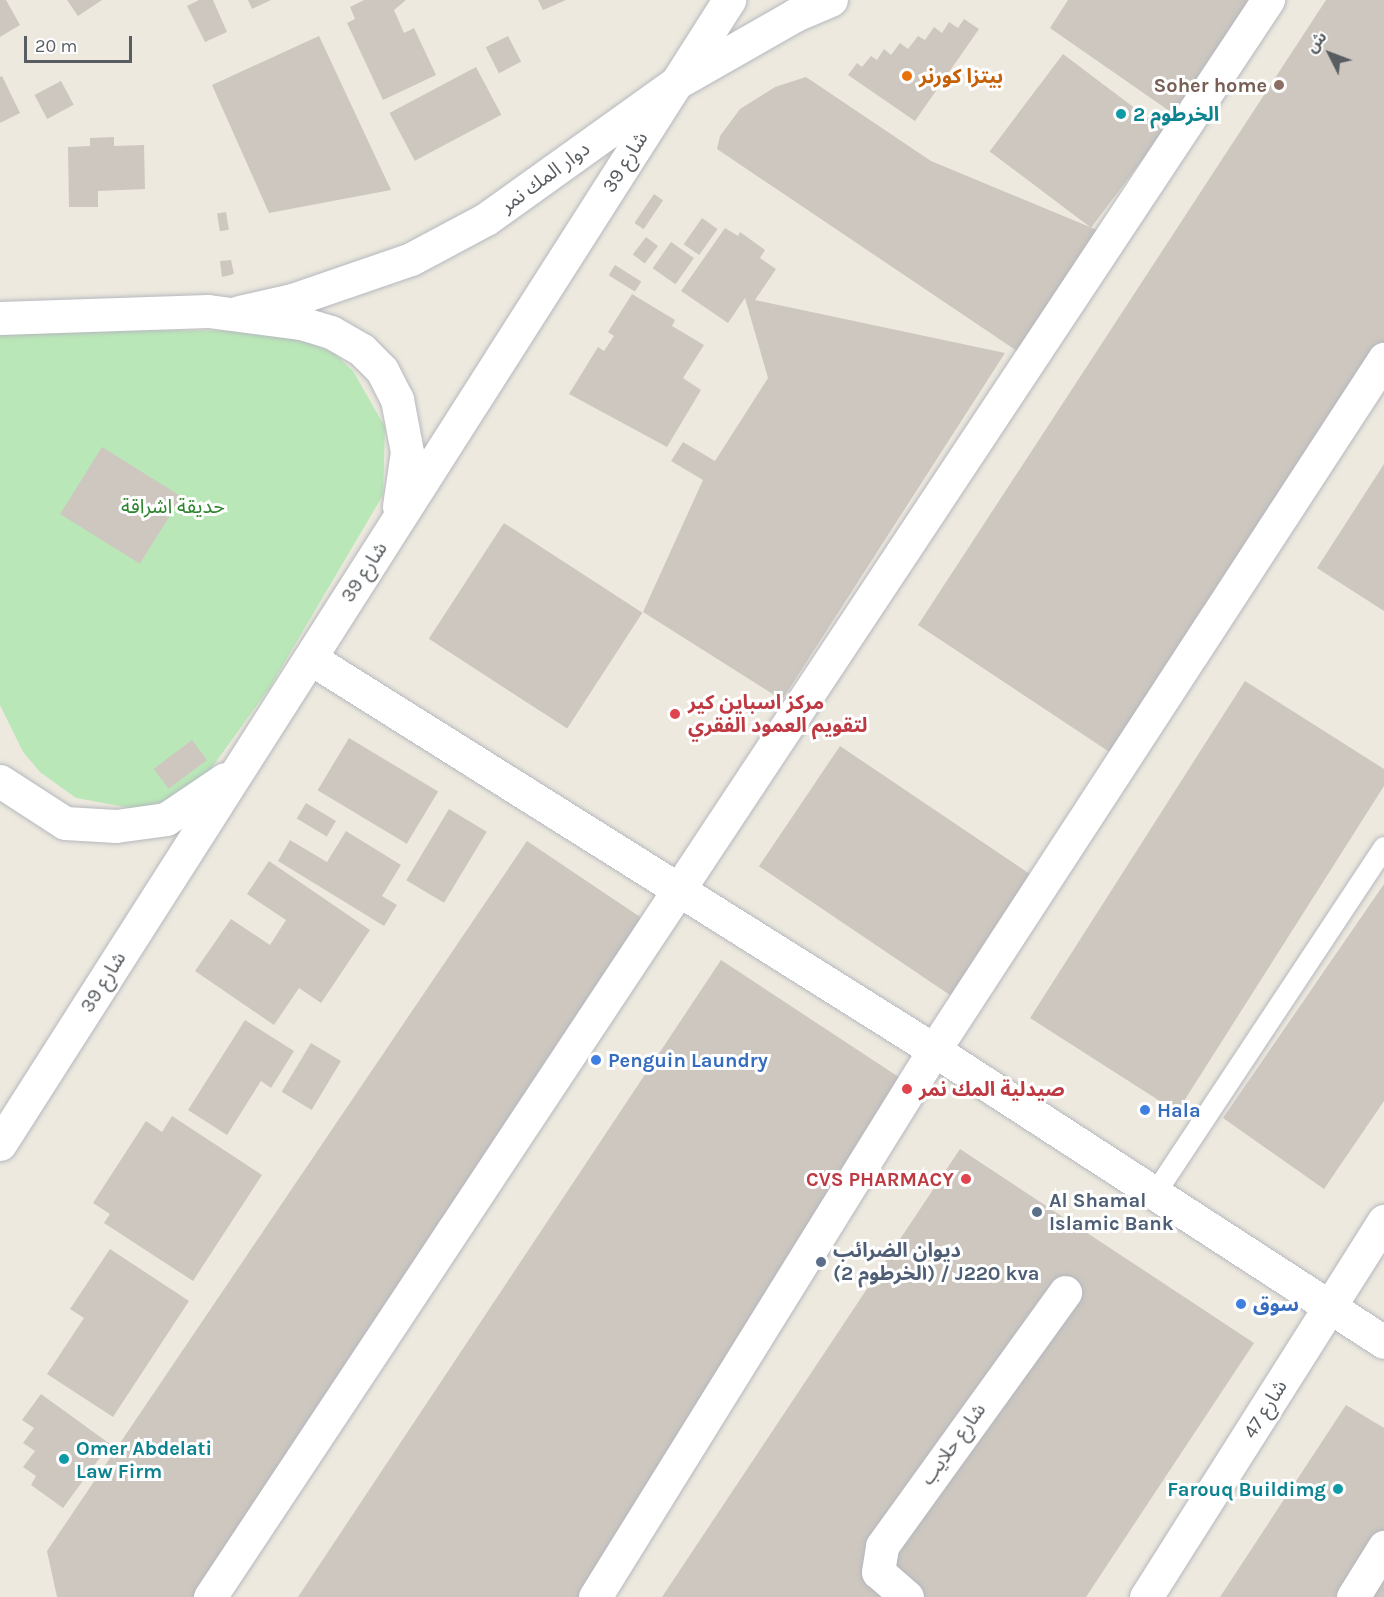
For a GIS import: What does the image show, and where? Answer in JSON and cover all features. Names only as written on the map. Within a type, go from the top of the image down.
[{"type":"street","name":"شارع 39","points":[[0,1144],[729,0]]},
{"type":"street","name":"دوار المك نمر","points":[[239,312],[303,297],[411,259],[486,219],[675,83],[795,15],[831,0]]},
{"type":"street","points":[[210,1597],[1268,0]]},
{"type":"street","points":[[0,318],[239,312],[331,333],[362,350],[382,370],[404,421],[407,452],[396,523]]},
{"type":"street","points":[[595,1597],[934,1050],[1384,359]]},
{"type":"street","points":[[310,658],[934,1050],[1384,1342]]},
{"type":"street","points":[[0,781],[64,823],[139,825],[166,819],[204,797],[241,765]]},
{"type":"street","name":"شارع 47","points":[[1146,1597],[1384,1221]]},
{"type":"street","name":"شارع حلايب","points":[[907,1597],[878,1572],[882,1546],[1065,1292]]},
{"type":"street","points":[[1353,1597],[1384,1547]]},
{"type":"lane","points":[[1154,1194],[1384,847]]},
{"type":"green space","name":"حديقة اشراقة","points":[[0,329],[262,331],[294,336],[335,354],[353,371],[385,427],[383,495],[270,687],[197,788],[142,810],[76,798],[40,772],[23,752],[0,705]]},
{"type":"building","points":[[0,0],[6,0],[20,25],[0,37]]},
{"type":"building","points":[[67,0],[102,0],[78,16]]},
{"type":"building","points":[[199,0],[213,0],[227,32],[205,42],[187,6]]},
{"type":"building","points":[[248,0],[271,0],[252,9]]},
{"type":"building","points":[[364,0],[406,0],[394,10],[404,33],[414,28],[436,75],[383,100],[347,23],[355,19],[350,7]]},
{"type":"building","points":[[538,0],[566,0],[543,10]]},
{"type":"building","points":[[1068,0],[1256,0],[1178,117],[1050,28]]},
{"type":"building","points":[[1326,0],[1384,0],[1384,353],[1120,759],[918,625]]},
{"type":"building","points":[[964,19],[979,29],[915,121],[848,75],[857,63],[862,67],[871,56],[877,60],[884,49],[891,55],[900,43],[908,49],[918,36],[925,40],[934,27],[942,33],[949,22],[958,28]]},
{"type":"building","points":[[319,36],[391,190],[269,213],[212,85]]},
{"type":"building","points":[[508,36],[521,62],[499,73],[486,47]]},
{"type":"building","points":[[1063,54],[1164,130],[1091,228],[990,151]]},
{"type":"building","points":[[476,67],[501,115],[415,161],[389,113]]},
{"type":"building","points":[[2,76],[20,113],[0,123],[0,77]]},
{"type":"building","points":[[806,77],[931,161],[1097,230],[1017,351],[717,149],[720,136],[740,109],[775,87]]},
{"type":"building","points":[[61,81],[74,105],[47,119],[35,95]]},
{"type":"building","points":[[114,137],[114,146],[144,145],[145,189],[98,191],[98,207],[69,207],[68,147],[90,146],[90,138]]},
{"type":"building","points":[[654,194],[663,200],[644,229],[634,223]]},
{"type":"building","points":[[226,212],[229,230],[220,231],[217,213]]},
{"type":"building","points":[[702,218],[718,229],[699,255],[684,244]]},
{"type":"building","points":[[725,228],[738,236],[740,232],[765,250],[760,258],[776,269],[755,300],[1005,353],[782,700],[643,612],[703,480],[671,461],[683,442],[715,461],[768,378],[745,298],[728,323],[681,291]]},
{"type":"building","points":[[646,237],[658,246],[645,264],[633,255]]},
{"type":"building","points":[[671,242],[694,258],[676,284],[653,268]]},
{"type":"building","points":[[231,260],[234,274],[222,277],[220,261]]},
{"type":"building","points":[[615,265],[641,281],[635,292],[609,275]]},
{"type":"building","points":[[632,294],[675,320],[672,326],[704,345],[683,378],[701,390],[667,447],[569,394],[598,347],[604,351],[614,336],[608,332]]},
{"type":"building","points":[[102,447],[182,497],[140,564],[60,514]]},
{"type":"building","points":[[1384,464],[1384,611],[1317,568]]},
{"type":"building","points":[[504,523],[642,613],[567,729],[429,639]]},
{"type":"building","points":[[1245,681],[1384,769],[1384,786],[1177,1112],[1030,1018]]},
{"type":"building","points":[[349,738],[438,792],[407,844],[318,790]]},
{"type":"building","points":[[192,740],[207,760],[169,789],[154,769]]},
{"type":"building","points":[[840,746],[1041,881],[960,1002],[759,866]]},
{"type":"building","points":[[306,803],[336,821],[327,836],[297,818]]},
{"type":"building","points":[[449,809],[487,832],[444,903],[406,880]]},
{"type":"building","points":[[346,831],[401,865],[382,896],[397,905],[384,926],[278,861],[290,840],[327,862]]},
{"type":"building","points":[[527,841],[661,931],[212,1597],[57,1597],[47,1551]]},
{"type":"building","points":[[269,861],[370,930],[321,1003],[299,988],[274,1025],[195,971],[231,919],[270,945],[286,920],[247,894]]},
{"type":"building","points":[[1384,884],[1384,1101],[1324,1189],[1223,1118]]},
{"type":"building","points":[[721,960],[923,1093],[588,1597],[298,1597]]},
{"type":"building","points":[[245,1020],[294,1051],[271,1088],[261,1081],[227,1135],[188,1110]]},
{"type":"building","points":[[311,1043],[341,1061],[312,1110],[282,1092]]},
{"type":"building","points":[[172,1116],[262,1175],[193,1281],[104,1223],[110,1214],[93,1203],[146,1121],[162,1132]]},
{"type":"building","points":[[960,1149],[1254,1343],[1086,1597],[662,1597]]},
{"type":"building","points":[[110,1249],[189,1301],[113,1417],[47,1374],[84,1318],[70,1309]]},
{"type":"building","name":"Omer Abdelati Law Firm","points":[[41,1394],[110,1444],[63,1508],[31,1485],[36,1476],[23,1467],[35,1451],[23,1443],[34,1428],[22,1420]]},
{"type":"building","name":"Farouq Buildimg","points":[[1346,1405],[1384,1428],[1384,1597],[1220,1597]]},
{"type":"place","name":"بيتزا كورنر","points":[[907,76]]},
{"type":"place","name":"Soher home","points":[[1279,85]]},
{"type":"place","name":"الخرطوم 2","points":[[1121,114]]},
{"type":"place","name":"مركز اسباين كير لتقويم العمود الفقري","points":[[675,714]]},
{"type":"place","name":"Penguin Laundry","points":[[596,1060]]},
{"type":"place","name":"صيدلية المك نمر","points":[[907,1089]]},
{"type":"place","name":"Hala","points":[[1145,1110]]},
{"type":"place","name":"CVS PHARMACY","points":[[966,1179]]},
{"type":"place","name":"Al Shamal Islamic Bank","points":[[1037,1212]]},
{"type":"place","name":"ديوان الضرائب (الخرطوم 2) / J220 kva","points":[[821,1262]]},
{"type":"place","name":"سوق","points":[[1241,1304]]},
{"type":"place","name":"Omer Abdelati Law Firm","points":[[64,1459]]},
{"type":"place","name":"Farouq Buildimg","points":[[1338,1489]]}]
